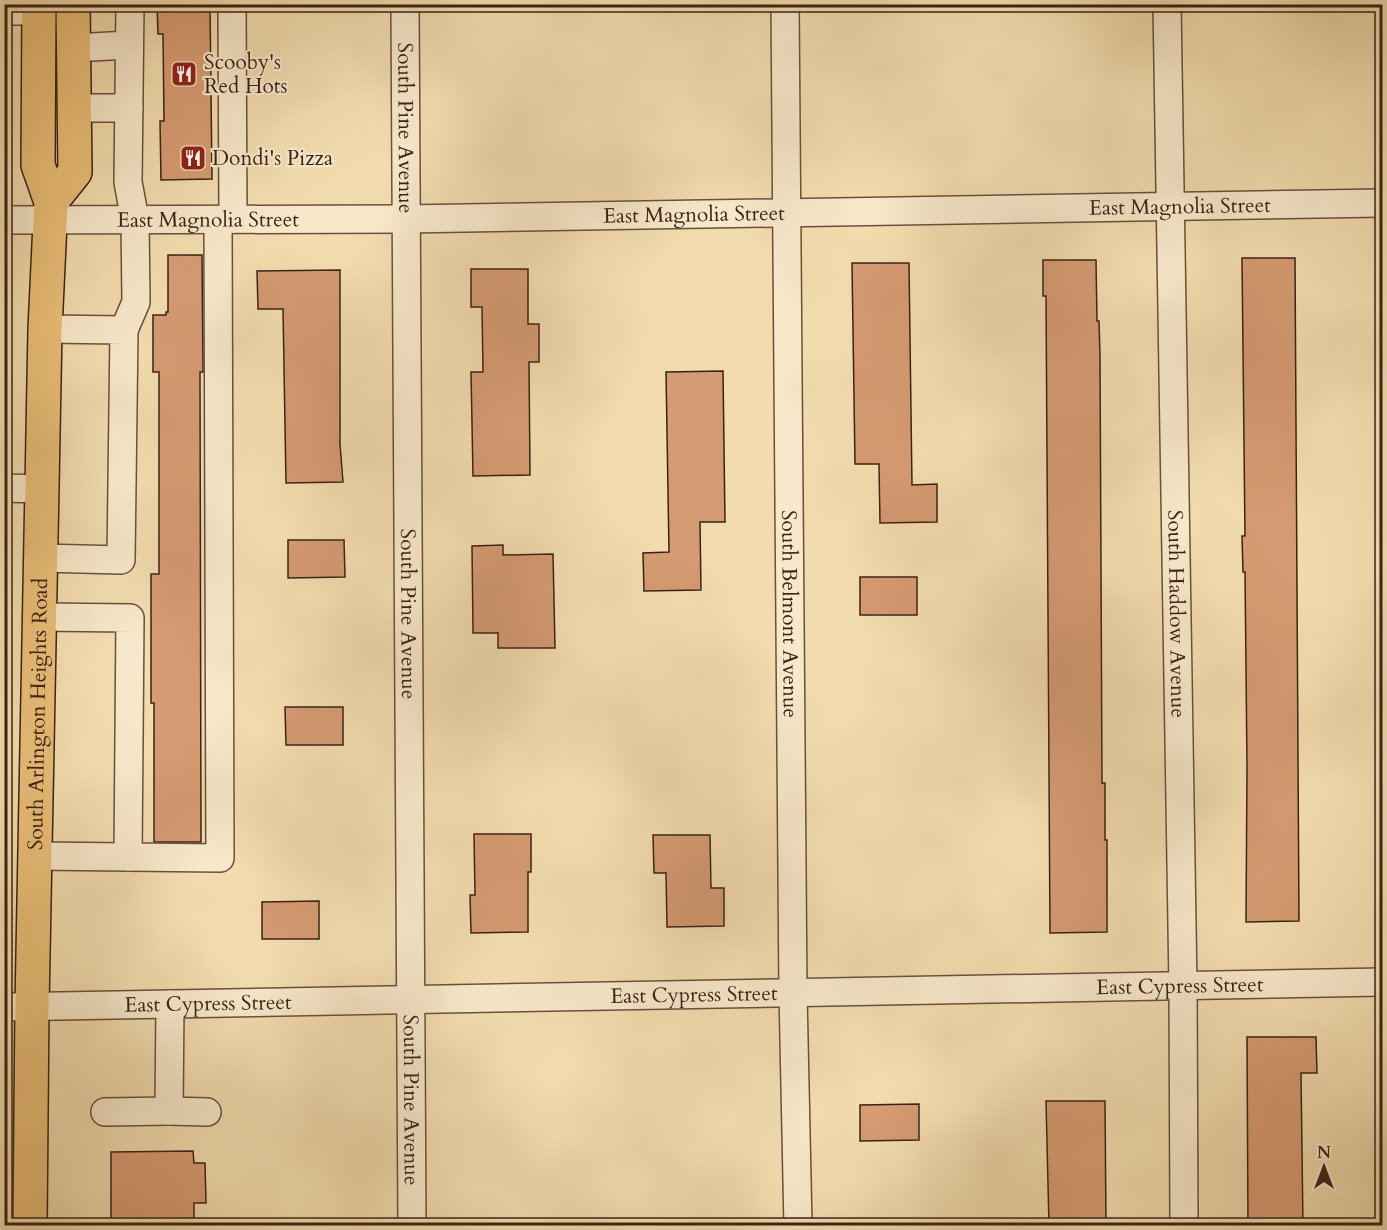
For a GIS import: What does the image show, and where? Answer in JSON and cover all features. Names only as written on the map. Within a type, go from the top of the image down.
[{"type":"main road","points":[[51,211],[75,172],[73,4]]},
{"type":"main road","name":"South Arlington Heights Road","points":[[30,1226],[18,1006],[35,856],[45,329],[51,211],[38,165],[39,8]]},
{"type":"street","points":[[41,558],[121,560],[124,330],[136,302],[135,220],[128,182],[130,4]]},
{"type":"street","points":[[35,856],[220,858],[225,220],[232,4]]},
{"type":"street","name":"South Pine Avenue","points":[[405,4],[412,1226]]},
{"type":"street","name":"South Belmont Avenue","points":[[786,4],[793,993],[798,1226]]},
{"type":"street","name":"South Haddow Avenue","points":[[1167,4],[1183,986],[1184,1226]]},
{"type":"street","points":[[4,11],[39,8]]},
{"type":"street","points":[[73,48],[129,45]]},
{"type":"street","points":[[74,108],[129,108]]},
{"type":"street","name":"East Magnolia Street","points":[[4,220],[51,211],[135,220],[405,219],[1383,203]]},
{"type":"street","points":[[45,329],[124,330]]},
{"type":"street","points":[[4,488],[42,489]]},
{"type":"street","points":[[40,617],[130,618],[128,857]]},
{"type":"street","name":"East Cypress Street","points":[[18,1006],[1383,982]]},
{"type":"street","points":[[169,1111],[170,1004]]},
{"type":"street","points":[[105,1112],[207,1112]]},
{"type":"building","points":[[157,4],[210,4],[212,179],[161,180],[160,121],[164,121],[163,34],[158,34]]},
{"type":"building","points":[[168,255],[202,255],[203,372],[200,372],[201,842],[154,842],[151,574],[159,574],[159,372],[153,372],[153,315],[166,315],[168,312]]},
{"type":"building","points":[[1242,258],[1295,258],[1299,921],[1246,922],[1247,767],[1245,572],[1243,572],[1242,536],[1245,536]]},
{"type":"building","points":[[1043,260],[1096,260],[1100,357],[1102,783],[1105,783],[1105,840],[1107,840],[1107,932],[1050,933],[1046,296],[1043,296]]},
{"type":"building","points":[[852,263],[909,263],[912,485],[937,484],[937,522],[880,523],[879,464],[855,464]]},
{"type":"building","points":[[471,269],[528,269],[528,324],[539,324],[539,362],[529,362],[530,475],[473,476],[471,372],[483,372],[482,307],[471,307]]},
{"type":"building","points":[[340,270],[340,444],[343,482],[286,483],[283,309],[258,309],[257,271]]},
{"type":"building","points":[[723,371],[725,522],[700,522],[701,590],[644,591],[643,553],[669,552],[666,372]]},
{"type":"building","points":[[288,540],[344,540],[345,577],[288,578]]},
{"type":"building","points":[[503,545],[503,555],[553,554],[555,648],[498,648],[498,633],[473,633],[472,546]]},
{"type":"building","points":[[860,577],[917,577],[917,615],[860,615]]},
{"type":"building","points":[[285,707],[343,707],[343,745],[286,745]]},
{"type":"building","points":[[474,834],[531,834],[531,872],[528,872],[528,932],[471,933],[470,895],[475,895]]},
{"type":"building","points":[[653,835],[710,835],[711,888],[724,888],[724,926],[667,927],[666,873],[654,873]]},
{"type":"building","points":[[319,901],[319,939],[262,939],[262,902]]},
{"type":"building","points":[[1247,1037],[1316,1037],[1317,1073],[1301,1073],[1303,1226],[1248,1226]]},
{"type":"building","points":[[1046,1101],[1105,1101],[1106,1226],[1049,1226]]},
{"type":"building","points":[[919,1104],[919,1140],[860,1141],[860,1105]]},
{"type":"building","points":[[193,1151],[194,1163],[205,1163],[206,1203],[194,1203],[194,1226],[111,1226],[111,1152]]},
{"type":"place","name":"Scooby's Red Hots","points":[[184,74]]},
{"type":"place","name":"Dondi's Pizza","points":[[193,158]]}]
